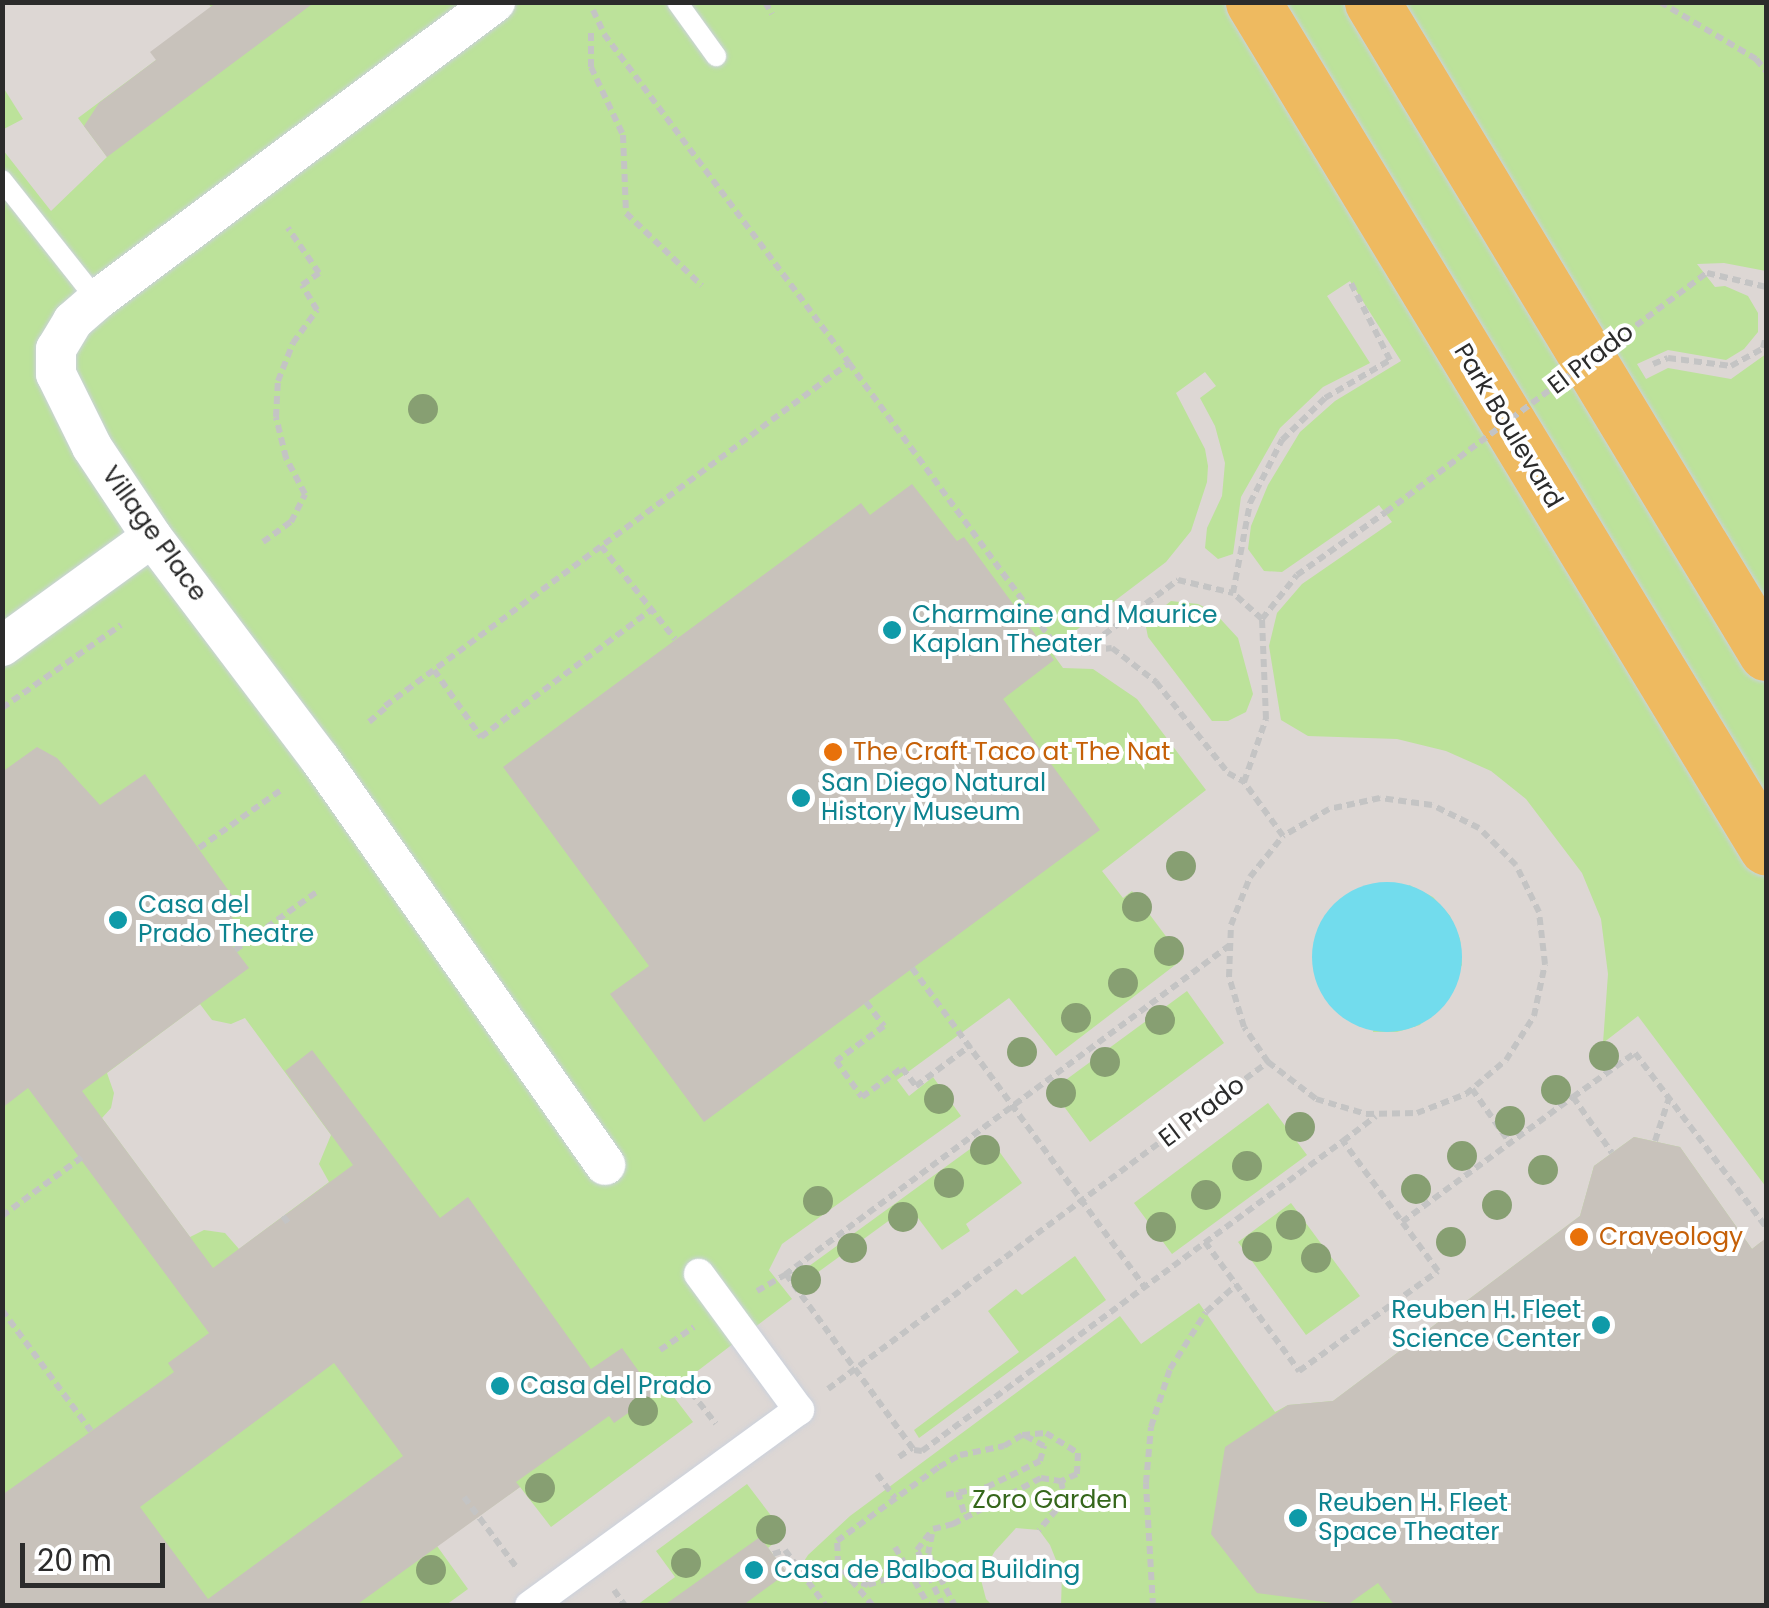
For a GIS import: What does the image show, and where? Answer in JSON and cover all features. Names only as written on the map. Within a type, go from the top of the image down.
[{"type":"main road","name":"Park Boulevard","points":[[1253,2],[1766,848]]},
{"type":"main road","points":[[1372,2],[1766,654]]},
{"type":"street","name":"Village Place","points":[[495,2],[72,321],[56,349],[56,374],[92,447],[152,537],[320,760],[604,1165]]},
{"type":"street","points":[[2,646],[152,537]]},
{"type":"street","points":[[535,1602],[800,1410],[699,1274]]},
{"type":"lane","points":[[677,2],[716,56]]},
{"type":"lane","points":[[2,180],[97,300]]},
{"type":"path","points":[[765,2],[772,14]]},
{"type":"path","points":[[1660,2],[1756,59],[1766,71]]},
{"type":"path","points":[[593,10],[604,34],[1056,646],[1080,652],[1112,648],[1156,682],[1228,773],[1244,782],[1284,836],[1329,810],[1380,798],[1432,805],[1479,828],[1516,865],[1539,912],[1545,964],[1534,1016],[1506,1060],[1472,1089],[1418,1112],[1366,1114],[1316,1100],[1268,1062]]},
{"type":"path","points":[[591,33],[591,67],[623,135],[626,213],[702,286]]},
{"type":"path","points":[[264,542],[291,522],[305,494],[286,458],[276,417],[283,368],[293,342],[317,310],[302,285],[319,273],[288,228]]},
{"type":"path","name":"El Prado","points":[[1262,619],[1298,574],[1706,273],[1766,287]]},
{"type":"path","points":[[1233,592],[1250,503],[1282,440],[1324,398],[1390,360],[1350,282]]},
{"type":"path","points":[[1640,369],[1668,358],[1731,366],[1763,348],[1766,336]]},
{"type":"path","points":[[369,722],[849,363]]},
{"type":"path","points":[[602,546],[675,639]]},
{"type":"path","points":[[1080,652],[1178,580],[1233,592],[1262,619],[1266,719],[1244,782]]},
{"type":"path","points":[[434,670],[481,736],[652,609]]},
{"type":"path","points":[[2,708],[121,624]]},
{"type":"path","points":[[198,848],[281,790]]},
{"type":"path","name":"El Prado","points":[[800,1410],[1268,1062],[1244,1027],[1229,977],[1230,945],[1232,925],[1250,876],[1284,836]]},
{"type":"path","points":[[236,950],[318,890]]},
{"type":"path","points":[[1230,945],[786,1274],[912,1448],[922,1451],[1379,1114]]},
{"type":"path","points":[[912,968],[1145,1287]]},
{"type":"path","points":[[866,1002],[884,1026],[836,1060],[862,1096],[902,1068],[916,1086],[971,1046]]},
{"type":"path","points":[[1402,1222],[1635,1053],[1766,1227]]},
{"type":"path","points":[[1472,1089],[1510,1143]]},
{"type":"path","points":[[1573,1097],[1612,1153]]},
{"type":"path","points":[[1655,1142],[1670,1098]]},
{"type":"path","points":[[1205,1242],[1299,1371],[1438,1271],[1343,1140]]},
{"type":"path","points":[[2,1216],[82,1157]]},
{"type":"path","points":[[1153,1606],[1146,1483],[1151,1427],[1170,1368],[1206,1312],[1236,1285]]},
{"type":"path","points":[[2,1310],[91,1431]]},
{"type":"path","points":[[683,1382],[739,1454]]},
{"type":"path","points":[[873,1606],[838,1564],[837,1542],[895,1498],[960,1455],[1004,1446],[1022,1434],[1046,1433],[1078,1453],[1077,1474],[1062,1481],[1041,1478],[934,1529],[917,1550],[943,1606]]},
{"type":"path","points":[[946,1495],[987,1487],[1040,1462],[1044,1446],[1022,1434]]},
{"type":"path","points":[[900,1457],[912,1448]]},
{"type":"path","points":[[877,1474],[895,1498]]},
{"type":"path","points":[[1062,1481],[1065,1500]]},
{"type":"path","points":[[958,1492],[964,1518]]},
{"type":"path","points":[[464,1497],[535,1602]]},
{"type":"path","points":[[1040,1530],[1065,1500],[1094,1498]]},
{"type":"path","points":[[934,1529],[928,1554],[955,1606]]},
{"type":"path","points":[[896,1547],[929,1606]]},
{"type":"path","points":[[772,1554],[785,1550],[826,1606]]},
{"type":"path","points":[[848,1579],[868,1584],[887,1579],[901,1561]]},
{"type":"green space","name":"Zoro Garden","points":[[3,3],[1766,3],[1766,1605],[3,1605]]},
{"type":"shaded area","points":[[207,2],[211,7],[156,60],[78,118],[107,157],[51,211],[3,150],[2,130],[23,119],[3,87],[3,3]]},
{"type":"shaded area","points":[[1724,263],[1766,271],[1766,354],[1731,379],[1668,368],[1646,379],[1637,364],[1668,350],[1726,360],[1744,349],[1758,332],[1758,313],[1748,296],[1725,286],[1715,287],[1697,264]]},
{"type":"shaded area","points":[[1350,281],[1401,361],[1335,401],[1300,432],[1268,485],[1251,526],[1248,549],[1264,571],[1282,572],[1379,505],[1392,522],[1302,584],[1277,613],[1269,646],[1281,720],[1308,736],[1397,739],[1446,751],[1491,771],[1526,799],[1582,873],[1601,919],[1608,974],[1603,1043],[1638,1016],[1766,1187],[1766,1249],[1761,1242],[1752,1249],[1680,1147],[1634,1137],[1594,1166],[1580,1216],[1333,1401],[1288,1405],[1275,1412],[1199,1303],[1141,1344],[1120,1316],[850,1516],[808,1555],[799,1569],[787,1573],[768,1548],[785,1534],[747,1484],[656,1551],[675,1577],[637,1605],[446,1605],[468,1589],[437,1546],[520,1487],[551,1527],[693,1422],[670,1392],[792,1299],[769,1270],[782,1244],[961,1116],[933,1077],[909,1096],[897,1080],[1009,998],[1056,1056],[1183,959],[1132,891],[1123,898],[1102,871],[1206,790],[1137,699],[1093,669],[1063,668],[1050,650],[1166,562],[1191,531],[1207,482],[1208,466],[1205,449],[1176,393],[1205,372],[1216,386],[1200,398],[1215,426],[1225,463],[1222,496],[1207,528],[1205,548],[1218,559],[1233,554],[1241,497],[1280,428],[1323,387],[1370,363],[1327,296]],"holes":[[[1171,601],[1198,604],[1214,612],[1238,638],[1253,694],[1246,712],[1228,721],[1212,721],[1148,637],[1145,622]],[[1409,885],[1433,897],[1450,916],[1460,939],[1462,965],[1420,1025],[1397,1032],[1373,1032]],[[1187,991],[1224,1043],[1090,1142],[1052,1090]],[[1268,1103],[1307,1155],[1172,1254],[1134,1203]],[[988,1136],[1022,1183],[966,1224],[970,1231],[942,1250],[909,1206],[810,1278],[805,1269]],[[1291,1203],[1360,1296],[1306,1335],[1238,1242]],[[1075,1256],[1106,1300],[919,1438],[914,1430],[1019,1352],[988,1311],[1016,1289],[1022,1295]]]},
{"type":"shaded area","points":[[200,1004],[212,1020],[231,1024],[245,1018],[331,1135],[319,1164],[329,1182],[239,1249],[225,1233],[204,1230],[190,1237],[102,1118],[111,1108],[114,1093],[107,1073]]},
{"type":"shaded area","points":[[1016,1528],[1039,1530],[1050,1545],[1062,1575],[1061,1605],[992,1605],[986,1599],[980,1576]]},
{"type":"water","points":[[1387,882],[1416,888],[1440,904],[1456,928],[1462,957],[1456,986],[1440,1010],[1416,1026],[1387,1032],[1358,1026],[1334,1010],[1318,986],[1312,957],[1318,928],[1334,904],[1358,888]]},
{"type":"building","points":[[217,2],[315,2],[107,157],[84,126],[99,103],[156,60],[150,52]]},
{"type":"building","name":"San Diego Natural History Museum","points":[[912,484],[957,541],[964,537],[1054,660],[1003,699],[1100,830],[704,1122],[610,994],[649,966],[503,767],[861,503],[870,515]]},
{"type":"building","name":"Casa del Prado","points":[[37,747],[57,758],[100,805],[145,774],[236,901],[226,909],[241,930],[227,939],[249,968],[82,1091],[213,1268],[353,1165],[285,1071],[312,1050],[440,1218],[468,1197],[591,1369],[622,1348],[655,1394],[614,1423],[609,1416],[516,1482],[520,1487],[355,1606],[2,1606],[2,1495],[174,1372],[168,1363],[209,1333],[28,1088],[2,1108],[2,772]],"holes":[[[334,1363],[403,1456],[208,1599],[140,1507]]]},
{"type":"building","name":"Reuben H. Fleet Science Center","points":[[1634,1137],[1680,1147],[1752,1249],[1766,1238],[1766,1606],[1395,1606],[1378,1583],[1347,1605],[1257,1593],[1211,1534],[1225,1447],[1288,1405],[1333,1401],[1580,1216],[1594,1166]]},
{"type":"building","name":"Casa de Balboa Building","points":[[760,1537],[787,1573],[742,1606],[663,1606]]},
{"type":"place","name":"Charmaine and Maurice Kaplan Theater","points":[[892,630]]},
{"type":"place","name":"The Craft Taco at The Nat","points":[[833,752]]},
{"type":"place","name":"San Diego Natural History Museum","points":[[801,798]]},
{"type":"place","name":"Casa del Prado Theatre","points":[[118,920]]},
{"type":"place","name":"Craveology","points":[[1579,1237]]},
{"type":"place","name":"Reuben H. Fleet Science Center","points":[[1601,1325]]},
{"type":"place","name":"Casa del Prado","points":[[500,1386]]},
{"type":"place","name":"Reuben H. Fleet Space Theater","points":[[1298,1518]]},
{"type":"place","name":"Casa de Balboa Building","points":[[754,1570]]}]
